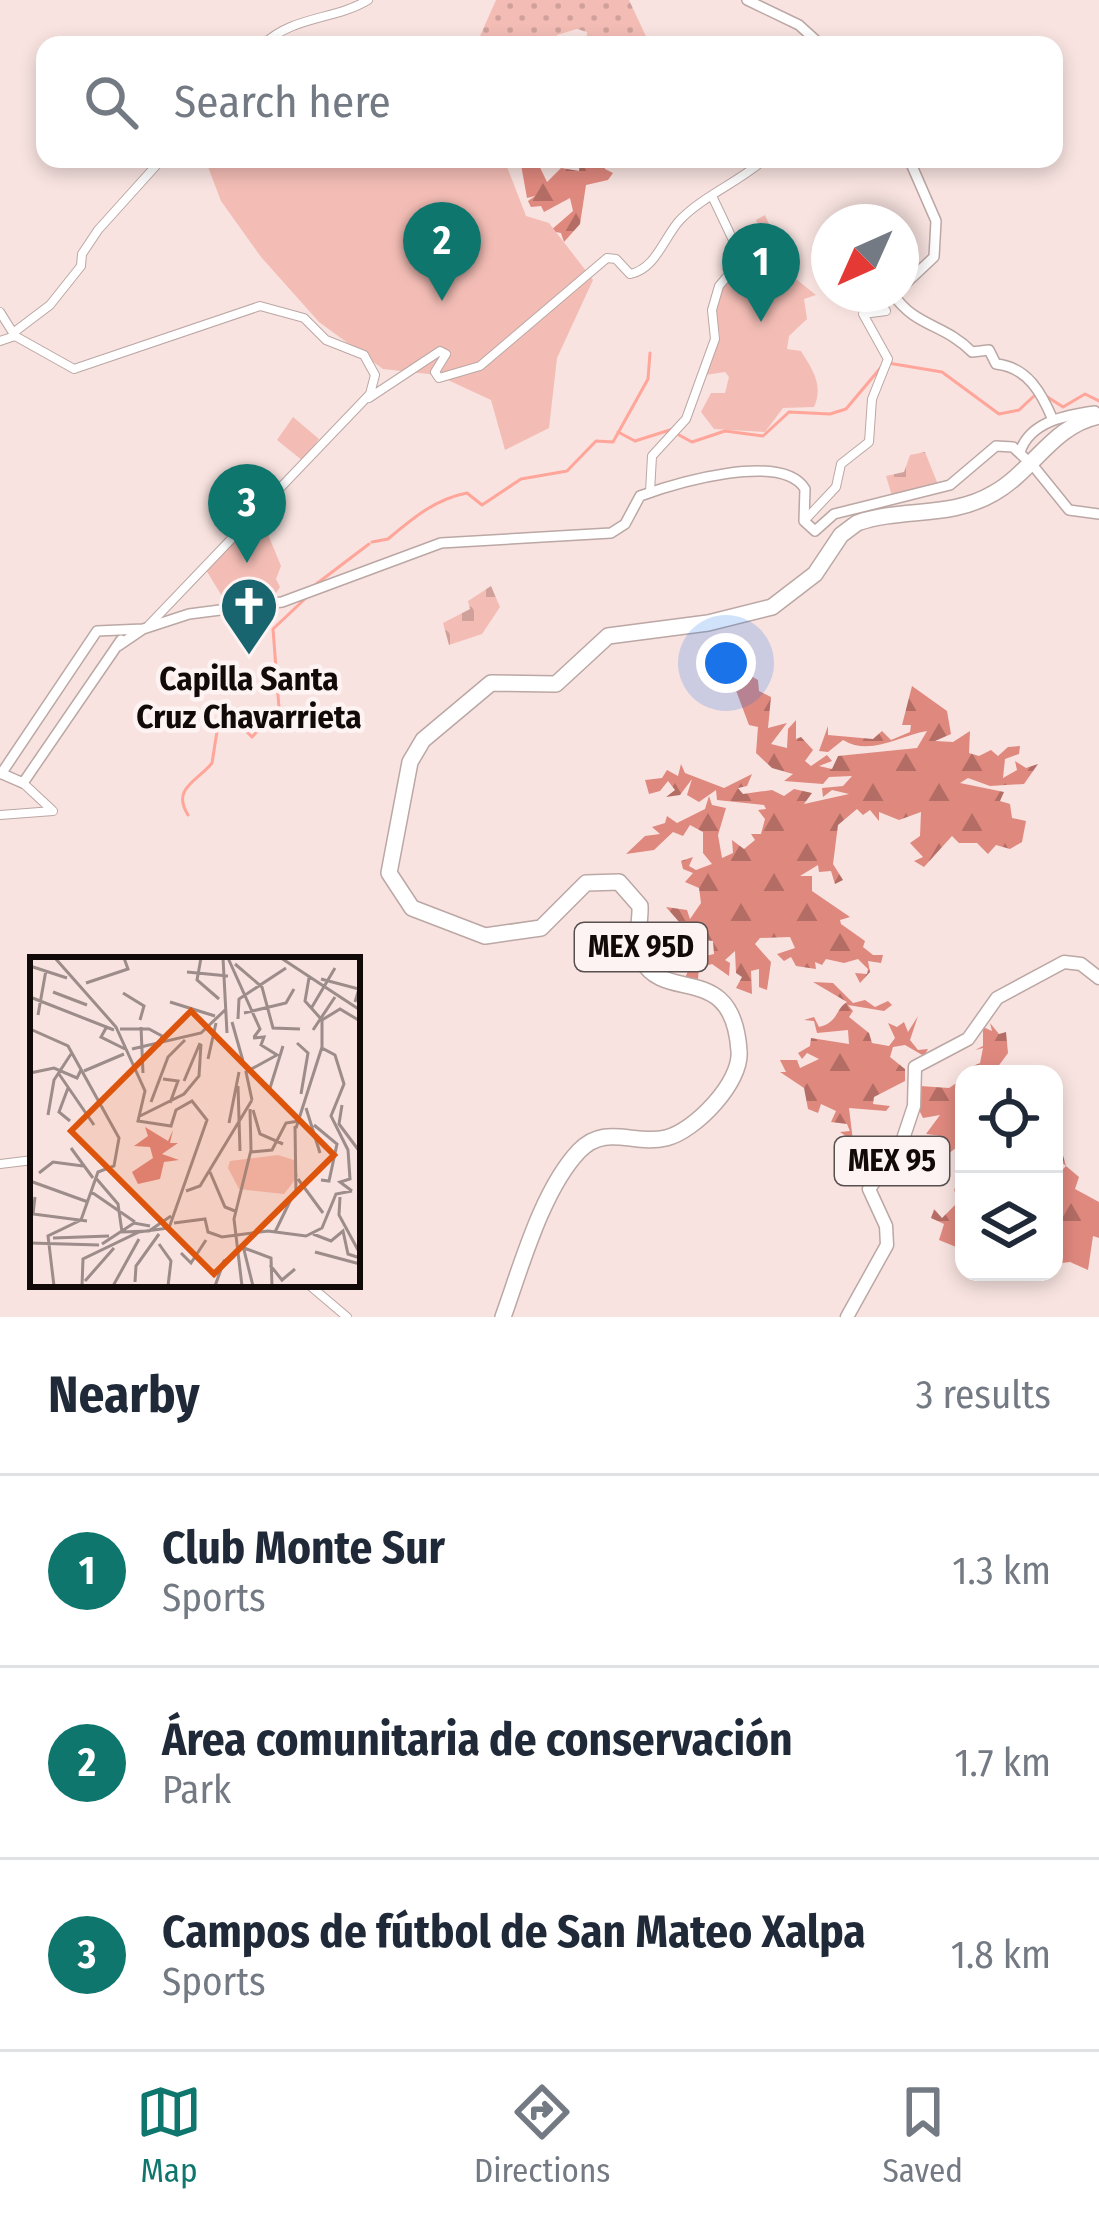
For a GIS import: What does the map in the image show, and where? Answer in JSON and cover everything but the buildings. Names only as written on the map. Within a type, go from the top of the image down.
[{"type":"highway","name":"MEX 95D","points":[[506,1317],[539,1228],[583,1153],[611,1138],[655,1143],[681,1136],[734,1084],[742,1044],[730,1006],[718,992],[650,966],[640,944],[642,902],[619,878],[584,881],[551,919],[518,932],[479,933],[409,902],[396,884],[391,858],[420,748],[484,689],[506,683],[558,686],[608,640],[771,611],[817,576],[854,529],[977,506],[1015,483],[1071,429],[1099,415]]},
{"type":"highway","name":"MEX 95D","points":[[506,1317],[531,1235],[576,1154],[607,1136],[659,1139],[682,1131],[730,1084],[740,1052],[720,999],[700,986],[660,977],[644,964],[638,944],[640,906],[620,882],[590,882],[552,921],[520,934],[474,934],[404,901],[391,882],[388,858],[417,747],[482,687],[502,680],[543,686],[561,682],[605,638],[770,608],[812,577],[841,535],[857,523],[937,514],[976,503],[1016,478],[1072,425],[1099,415]]},
{"type":"main road","points":[[749,1],[799,25],[811,36]]},
{"type":"main road","points":[[913,168],[936,221],[934,257],[919,271]]},
{"type":"main road","points":[[903,312],[924,328],[958,335],[973,352],[989,350],[993,362],[1015,368],[1043,391],[1053,420]]},
{"type":"main road","points":[[1020,452],[1025,440],[1053,420],[1099,415]]},
{"type":"main road","points":[[118,646],[143,629],[205,610],[283,602],[441,543],[608,534],[626,524],[637,498],[650,492],[777,469],[803,485],[805,524],[817,530],[835,514],[952,483],[996,446],[1020,452],[1070,510],[1099,514]]},
{"type":"main road","points":[[129,628],[23,783],[1,773],[95,633],[129,628],[143,629]]},
{"type":"main road","name":"MEX 95","points":[[847,1317],[887,1245],[887,1228],[869,1189],[902,1142],[914,1106],[913,1069],[968,1039],[995,999],[1064,962],[1081,964],[1099,978]]},
{"type":"street","points":[[276,36],[289,27],[341,16],[368,0]]},
{"type":"street","points":[[0,341],[50,305],[82,265],[81,255],[98,230],[154,168]]},
{"type":"street","points":[[143,629],[363,402],[440,351],[446,354],[435,372],[439,378],[480,366],[604,260],[616,259],[633,274],[668,241],[679,221],[753,168]]},
{"type":"street","points":[[650,492],[652,456],[686,418],[715,339],[712,310],[718,286],[742,259],[713,197]]},
{"type":"street","points":[[0,312],[14,335],[58,364],[79,368],[242,307],[266,307],[304,318],[326,340],[368,358],[375,379],[363,402]]},
{"type":"street","points":[[805,524],[836,487],[841,464],[869,442],[872,399],[887,365],[863,314],[867,312]]},
{"type":"street","points":[[0,815],[53,811],[23,783]]},
{"type":"street","points":[[0,1164],[30,1160]]},
{"type":"street","points":[[312,1287],[347,1317]]},
{"type":"green space","points":[[496,0],[629,0],[646,36],[587,36],[577,29],[557,36],[480,36]]},
{"type":"green space","points":[[208,168],[507,168],[526,216],[549,223],[593,280],[557,358],[549,428],[505,450],[491,400],[437,375],[383,369],[319,322],[261,257],[221,201]]},
{"type":"green space","points":[[522,168],[540,168],[547,182],[561,168],[605,168],[613,173],[608,180],[586,185],[580,224],[564,242],[561,233],[550,231],[573,211],[570,198],[544,212],[541,206],[531,207],[528,201],[535,196],[527,198]]},
{"type":"green space","points":[[765,215],[791,275],[811,291],[811,297],[804,299],[807,319],[789,336],[787,349],[801,351],[809,364],[817,399],[814,407],[783,408],[765,432],[714,429],[701,412],[711,393],[725,393],[729,377],[725,372],[705,375],[720,336],[715,314],[723,283],[744,269],[756,271],[770,253],[756,220]]},
{"type":"green space","points":[[293,417],[319,439],[303,461],[277,440]]},
{"type":"green space","points":[[925,452],[939,487],[892,496],[886,476],[904,472],[910,455]]},
{"type":"green space","points":[[260,515],[281,566],[276,579],[280,587],[271,601],[228,606],[206,570]]},
{"type":"green space","points":[[491,586],[500,607],[482,634],[449,645],[443,623],[470,609],[468,601]]},
{"type":"green space","points":[[751,676],[758,680],[759,691],[771,697],[768,728],[787,723],[771,744],[787,748],[788,729],[796,720],[796,739],[801,737],[813,750],[805,761],[811,766],[827,755],[832,761],[819,766],[832,769],[838,756],[917,748],[927,731],[875,746],[843,740],[828,752],[819,751],[828,726],[828,735],[873,739],[882,731],[891,740],[910,732],[911,725],[902,725],[912,686],[947,711],[951,734],[935,741],[953,742],[970,731],[969,753],[979,756],[991,750],[998,756],[1008,747],[1020,746],[1019,754],[1005,759],[1003,778],[1017,770],[1015,761],[1026,768],[1038,764],[1024,784],[990,786],[968,778],[960,783],[1004,792],[1000,801],[1010,804],[1012,818],[1026,821],[1022,842],[1010,849],[996,845],[988,854],[977,843],[959,843],[952,836],[924,867],[914,861],[923,857],[910,843],[920,836],[921,812],[899,820],[879,812],[879,821],[870,810],[863,815],[857,809],[838,825],[833,864],[843,880],[835,884],[831,871],[819,872],[818,865],[800,876],[812,876],[812,891],[850,917],[840,920],[841,924],[865,941],[863,947],[873,955],[883,955],[881,963],[868,961],[870,972],[860,983],[855,973],[867,974],[868,969],[858,959],[844,963],[826,959],[822,965],[815,962],[816,969],[796,966],[791,957],[784,961],[777,954],[795,948],[790,937],[760,938],[755,944],[771,962],[767,990],[759,987],[759,969],[751,971],[752,994],[736,988],[742,977],[736,973],[735,951],[725,960],[730,963],[729,976],[712,964],[699,968],[698,979],[685,978],[693,959],[714,954],[713,941],[694,939],[666,907],[687,910],[690,919],[701,903],[699,888],[685,882],[693,873],[683,869],[681,861],[693,857],[689,866],[696,870],[712,864],[703,853],[703,832],[690,825],[683,836],[673,832],[654,850],[626,854],[645,836],[660,834],[652,827],[665,823],[667,816],[677,823],[705,809],[709,796],[712,805],[726,808],[718,835],[722,858],[733,853],[732,840],[744,849],[755,840],[751,834],[761,834],[765,819],[758,810],[766,809],[764,805],[717,800],[716,790],[699,802],[687,795],[692,779],[680,795],[666,797],[675,790],[668,781],[660,791],[649,794],[645,780],[662,778],[667,770],[678,776],[681,764],[685,773],[724,788],[752,774],[747,786],[738,788],[743,794],[772,790],[784,796],[794,789],[812,793],[804,804],[849,794],[832,790],[823,797],[822,788],[843,786],[852,776],[829,777],[823,784],[784,781],[793,774],[772,768],[756,753],[758,727],[749,725],[735,688]]},
{"type":"green space","points":[[813,982],[833,983],[853,1003],[865,1000],[875,1007],[888,1001],[892,1005],[884,1011],[848,1005],[853,1011],[849,1017],[869,1033],[872,1043],[889,1046],[895,1038],[888,1023],[897,1027],[904,1022],[908,1032],[918,1016],[910,1040],[918,1050],[928,1049],[924,1056],[905,1045],[893,1047],[890,1057],[905,1069],[905,1081],[874,1097],[873,1104],[890,1106],[886,1111],[849,1108],[853,1141],[840,1132],[850,1131],[847,1124],[831,1122],[836,1111],[821,1104],[818,1113],[808,1109],[804,1088],[780,1072],[786,1072],[780,1060],[797,1060],[800,1068],[819,1059],[807,1053],[802,1059],[798,1053],[810,1046],[811,1038],[849,1044],[848,1030],[817,1033],[814,1021],[804,1020],[814,1017],[819,1027],[825,1025],[847,1002]]},
{"type":"green space","points":[[990,1023],[999,1034],[1006,1032],[1008,1053],[999,1065],[976,1065],[983,1048],[975,1050],[983,1046],[983,1027],[992,1031]]},
{"type":"green space","points":[[955,1084],[955,1149],[929,1168],[896,1177],[902,1165],[896,1158],[912,1158],[911,1137],[942,1136],[926,1134],[940,1115],[923,1118],[917,1106],[920,1086],[949,1088]]},
{"type":"green space","points":[[1066,1166],[1079,1177],[1075,1189],[1099,1202],[1099,1238],[1093,1236],[1088,1270],[1063,1263]]},
{"type":"green space","points":[[955,1205],[955,1247],[939,1240],[944,1224],[931,1218],[934,1209],[942,1218]]},
{"type":"waterway","points":[[372,542],[388,539],[445,500],[467,493],[482,505],[521,479],[567,471],[596,441],[613,442],[648,379],[650,353]]},
{"type":"waterway","points":[[888,363],[942,372],[999,414],[1019,410],[1034,396]]},
{"type":"waterway","points":[[679,435],[692,442],[725,431],[763,436],[789,412],[830,414],[846,409],[883,365]]},
{"type":"waterway","points":[[1046,396],[1063,407],[1085,394],[1099,401]]},
{"type":"waterway","points":[[618,432],[635,441],[673,429]]},
{"type":"waterway","points":[[315,585],[369,544]]},
{"type":"waterway","points":[[188,815],[184,791],[212,763],[218,725],[234,719],[252,737],[279,708],[273,629],[308,596]]},
{"type":"place","name":"Área comunitaria de conservación","points":[[442,301]]},
{"type":"place","name":"Club Monte Sur","points":[[761,322]]},
{"type":"place","name":"Campos de fútbol de San Mateo Xalpa","points":[[247,563]]},
{"type":"place","name":"Capilla Santa Cruz Chavarrieta","points":[[249,657]]}]
